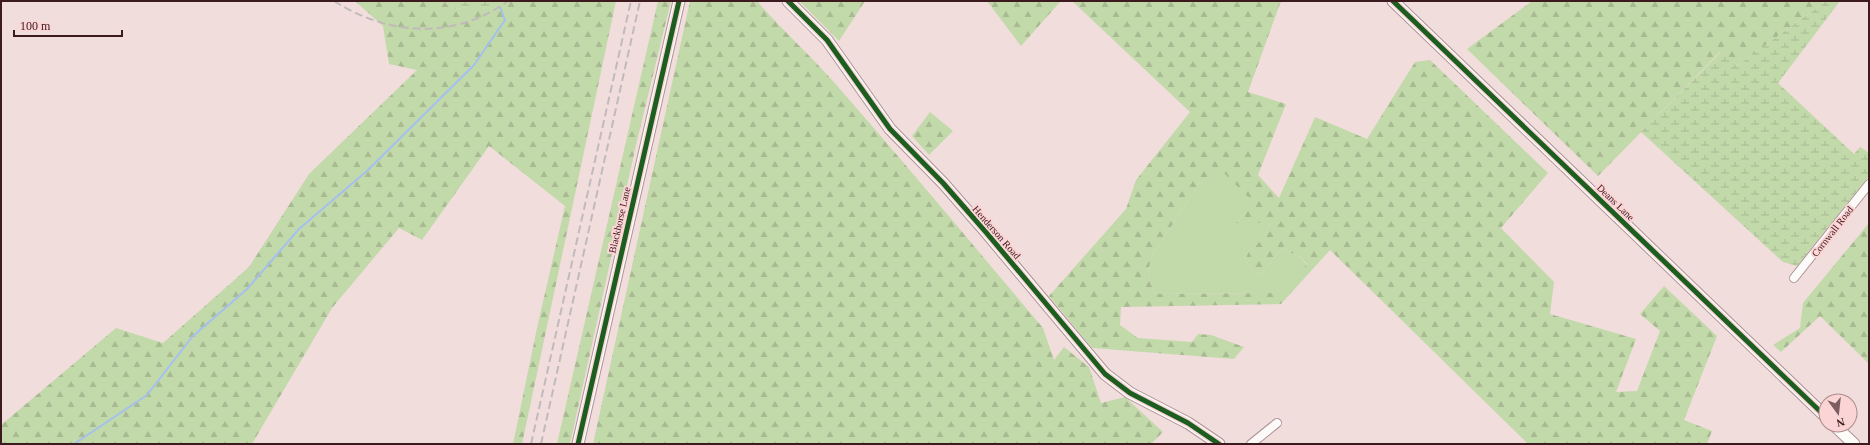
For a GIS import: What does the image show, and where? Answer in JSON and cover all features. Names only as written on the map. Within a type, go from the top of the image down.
[{"type":"street","name":"Blackhorse Lane","points":[[578,444],[679,1]]},
{"type":"street","name":"Henderson Road","points":[[788,1],[827,40],[890,129],[943,183],[985,230],[1105,374],[1130,393],[1188,423],[1219,444]]},
{"type":"street","name":"Deans Lane","points":[[1393,1],[1818,409]]},
{"type":"street","name":"Cornwall Road","points":[[1794,278],[1869,184]]},
{"type":"street","points":[[1252,444],[1277,423]]},
{"type":"street","points":[[1842,433],[1854,444]]},
{"type":"green space","points":[[355,1],[443,1],[455,9],[468,7],[499,7],[505,1],[616,1],[522,444],[513,444],[537,328],[565,206],[489,146],[422,240],[399,228],[332,308],[252,444],[1,444],[1,425],[116,328],[163,343],[249,267],[309,174],[417,70],[389,64],[383,26]]},
{"type":"green space","points":[[443,1],[505,1],[500,7],[468,7],[455,9]]},
{"type":"green space","points":[[658,1],[671,1],[636,145],[570,444],[557,444]]},
{"type":"green space","points":[[690,1],[757,1],[832,80],[1043,328],[1054,360],[1064,347],[1089,367],[1101,403],[1125,397],[1163,432],[1151,444],[593,444]]},
{"type":"green space","points":[[799,1],[865,1],[839,41]]},
{"type":"green space","points":[[987,1],[1061,1],[1021,46]]},
{"type":"green space","points":[[1072,1],[1281,1],[1248,92],[1286,104],[1258,175],[1279,198],[1315,117],[1367,139],[1415,62],[1430,60],[1548,173],[1501,228],[1554,282],[1550,314],[1636,339],[1616,392],[1637,391],[1660,331],[1640,314],[1664,286],[1717,336],[1684,420],[1712,431],[1707,444],[1528,444],[1330,250],[1281,304],[1121,307],[1120,325],[1138,338],[1192,342],[1198,334],[1211,335],[1244,347],[1234,359],[1092,348],[1049,296],[1126,209],[1136,180],[1190,112]],"holes":[[[1214,174],[1225,174],[1255,204],[1236,223],[1270,223],[1264,238],[1249,251],[1245,260],[1252,270],[1260,276],[1281,249],[1299,256],[1307,264],[1282,293],[1155,294],[1149,279],[1150,259],[1199,184]]]},
{"type":"green space","points":[[1532,1],[1826,1],[1737,66],[1720,52],[1598,176],[1467,49]]},
{"type":"green space","points":[[1826,1],[1840,1],[1778,83],[1854,154],[1860,147],[1869,153],[1869,176],[1797,266],[1783,262],[1641,132],[1721,52],[1737,66]]},
{"type":"green space","points":[[930,112],[953,131],[929,155],[912,136]]},
{"type":"green space","points":[[1225,173],[1256,204],[1237,222],[1270,223],[1264,238],[1249,251],[1245,260],[1252,270],[1260,276],[1281,249],[1299,256],[1307,265],[1282,293],[1155,294],[1149,279],[1150,259],[1199,184],[1214,174]]},
{"type":"green space","points":[[1869,223],[1869,364],[1820,316],[1781,352],[1773,345],[1800,328],[1803,303]]},
{"type":"waterway","points":[[74,444],[147,395],[192,337],[247,289],[299,229],[368,170],[474,65],[505,20],[500,7]]},
{"type":"railway","points":[[334,1],[355,13],[377,21],[399,27],[421,29],[444,27],[466,22],[487,14],[508,1]]},
{"type":"railway","points":[[531,444],[631,1]]},
{"type":"railway","points":[[541,444],[640,1]]},
{"type":"cycle path","points":[[578,444],[679,1]]},
{"type":"cycle path","points":[[788,1],[827,40],[890,129],[943,183],[1105,374],[1130,393],[1188,423],[1219,444]]},
{"type":"cycle path","points":[[1393,1],[1818,409]]}]
